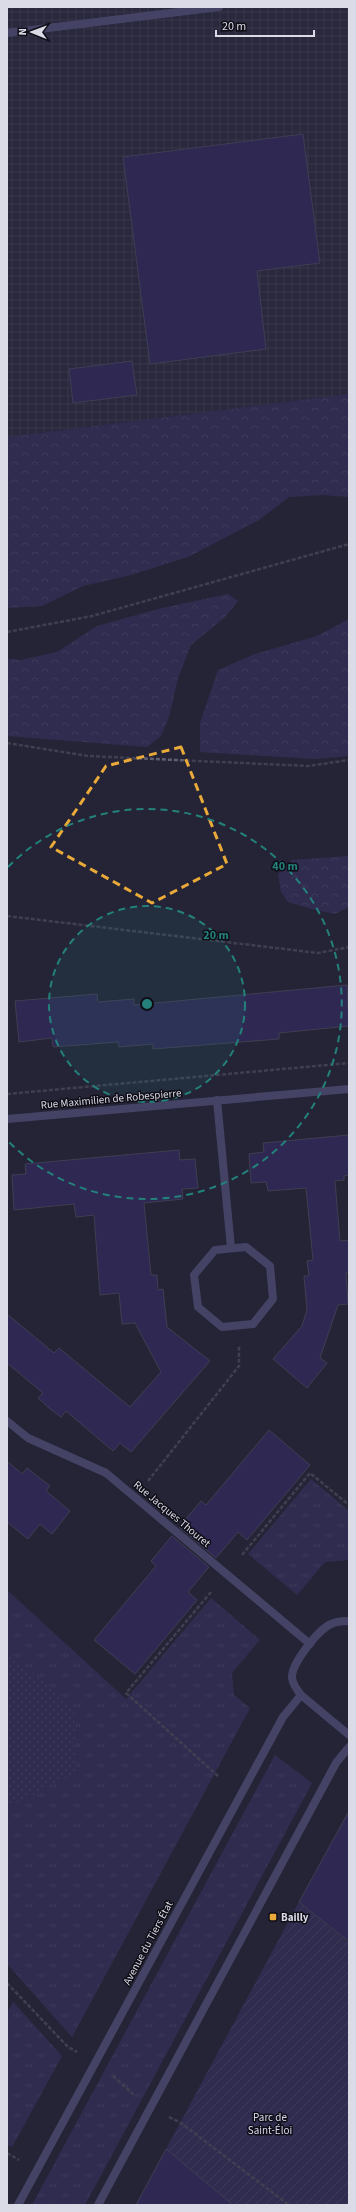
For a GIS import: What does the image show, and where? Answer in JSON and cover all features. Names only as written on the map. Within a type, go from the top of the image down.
[{"type":"street","points":[[7,33],[219,7]]},
{"type":"street","name":"Rue Maximilien de Robespierre","points":[[7,1119],[349,1088]]},
{"type":"street","points":[[218,1100],[231,1248]]},
{"type":"street","points":[[246,1247],[270,1266],[273,1299],[253,1324],[238,1325],[222,1327],[198,1307],[194,1275],[215,1250],[246,1247]]},
{"type":"street","name":"Rue Jacques Thouret","points":[[7,1421],[28,1438],[106,1473],[310,1644]]},
{"type":"street","points":[[349,1621],[331,1623],[324,1628],[310,1644],[293,1668],[292,1678],[294,1687],[301,1695],[349,1735]]},
{"type":"street","name":"Avenue du Tiers État","points":[[18,2205],[283,1717],[301,1695]]},
{"type":"street","points":[[98,2205],[336,1763],[349,1747]]},
{"type":"path","points":[[7,632],[92,616],[349,544]]},
{"type":"path","points":[[7,744],[88,756],[308,766],[349,760]]},
{"type":"path","points":[[7,916],[318,953],[349,947]]},
{"type":"path","points":[[7,1094],[349,1064]]},
{"type":"path","points":[[135,1497],[239,1366],[238,1325]]},
{"type":"path","points":[[242,1555],[310,1473],[349,1506]]},
{"type":"path","points":[[210,1592],[126,1693],[219,1777]]},
{"type":"highlighted area","points":[[181,747],[227,864],[152,903],[51,847],[106,766]]},
{"type":"shaded area","points":[[7,7],[349,7],[349,394],[7,437]]},
{"type":"green space","points":[[349,394],[349,497],[323,495],[289,497],[259,520],[188,557],[131,575],[83,586],[42,606],[7,608],[7,437]]},
{"type":"green space","points":[[228,594],[238,601],[225,617],[191,645],[178,678],[169,717],[161,736],[147,747],[7,736],[7,659],[21,660],[57,652],[97,626],[158,609]]},
{"type":"green space","points":[[349,619],[349,756],[315,759],[200,752],[200,723],[218,670],[255,654],[317,636]]},
{"type":"green space","points":[[349,856],[349,907],[335,914],[312,909],[288,902],[281,892],[278,874],[292,860]]},
{"type":"green space","points":[[311,1479],[349,1511],[349,1560],[325,1562],[297,1595],[248,1554]]},
{"type":"green space","points":[[7,1590],[126,1699],[211,1598],[260,1640],[232,1673],[234,1695],[250,1708],[72,2037],[7,1964]]},
{"type":"green space","points":[[7,1653],[74,1706],[77,1773],[7,1808]]},
{"type":"green space","points":[[275,1755],[312,1783],[85,2205],[32,2205]]},
{"type":"green space","name":"Parc de Saint-Éloi","points":[[299,1902],[349,1943],[349,2205],[233,2205],[166,2149]]},
{"type":"green space","points":[[13,2002],[62,2056],[12,2147],[7,2144],[7,2013]]},
{"type":"building","points":[[303,134],[320,263],[257,271],[266,349],[150,364],[123,157]]},
{"type":"building","points":[[132,361],[137,395],[73,403],[69,369]]},
{"type":"building","points":[[347,985],[349,1026],[279,1033],[279,1039],[153,1049],[153,1044],[119,1047],[118,1042],[53,1047],[52,1038],[19,1042],[15,1001],[97,994],[98,1002],[134,999],[134,1005]]},
{"type":"building","points":[[349,1135],[349,1175],[344,1176],[344,1180],[335,1181],[340,1241],[349,1240],[349,1273],[346,1273],[348,1304],[338,1305],[320,1358],[327,1363],[307,1388],[273,1359],[302,1326],[307,1310],[304,1276],[309,1276],[307,1261],[313,1260],[306,1188],[268,1191],[266,1182],[251,1183],[249,1154],[264,1152],[263,1143]]},
{"type":"building","points":[[179,1150],[180,1160],[195,1159],[198,1188],[182,1189],[183,1199],[144,1203],[151,1275],[157,1275],[158,1290],[163,1289],[167,1327],[210,1361],[131,1452],[120,1443],[113,1451],[66,1411],[61,1417],[49,1408],[38,1398],[43,1393],[7,1363],[7,1314],[54,1353],[59,1348],[130,1407],[161,1372],[135,1323],[122,1324],[119,1293],[100,1295],[94,1215],[76,1217],[74,1204],[14,1210],[12,1175],[26,1174],[25,1164]]},
{"type":"building","points":[[269,1430],[310,1465],[247,1540],[238,1532],[216,1558],[179,1527],[201,1501],[206,1505]]},
{"type":"building","points":[[7,1461],[22,1474],[27,1468],[50,1486],[46,1491],[70,1511],[52,1534],[40,1524],[28,1539],[7,1522]]},
{"type":"building","points":[[172,1536],[209,1567],[188,1592],[197,1600],[135,1674],[94,1640],[156,1566],[151,1561]]},
{"type":"building","points":[[349,1811],[349,1942],[299,1902]]},
{"type":"building","points":[[166,2149],[233,2205],[136,2205]]},
{"type":"place","name":"Bailly","points":[[273,1917]]}]
